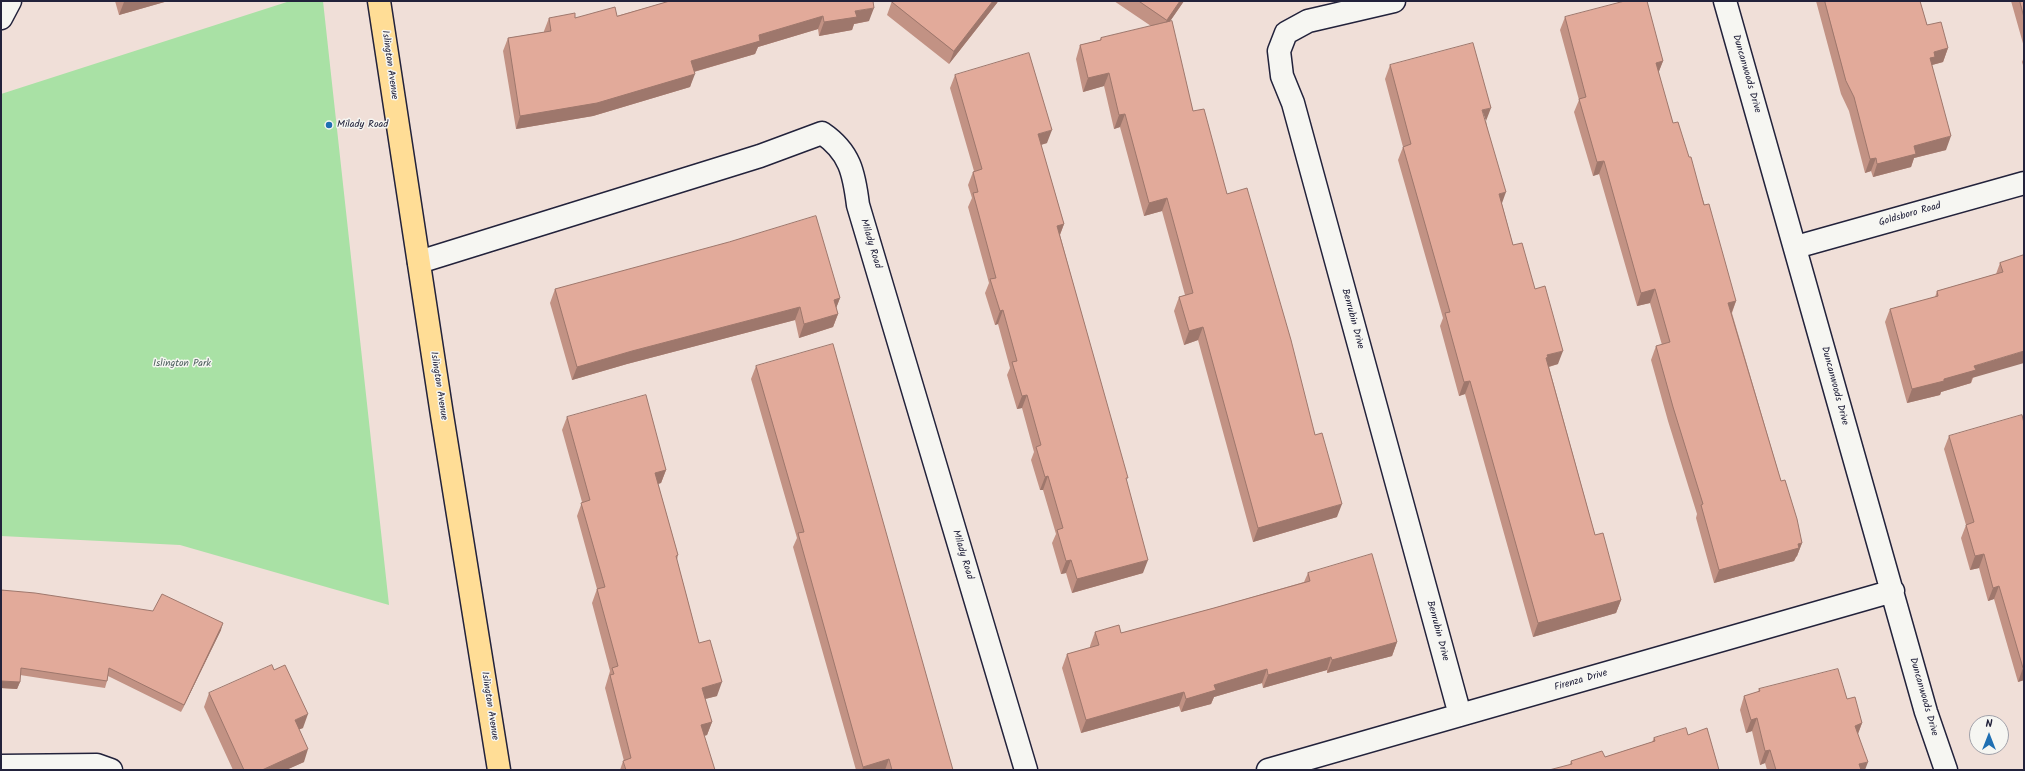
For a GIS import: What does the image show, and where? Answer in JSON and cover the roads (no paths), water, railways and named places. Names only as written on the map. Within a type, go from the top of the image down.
[{"type":"main road","name":"Islington Avenue","points":[[380,1],[419,262],[499,770]]},
{"type":"street","points":[[1,18],[10,1]]},
{"type":"street","name":"Benrubin Drive","points":[[1394,1],[1308,21],[1286,33],[1279,51],[1282,76],[1293,103],[1460,715]]},
{"type":"street","name":"Duncanwoods Drive","points":[[1725,1],[1796,247],[1926,712],[1946,770]]},
{"type":"street","name":"Milady Road","points":[[419,262],[760,156],[822,133],[836,143],[854,176],[861,212],[1026,770]]},
{"type":"street","name":"Goldsboro Road","points":[[1796,247],[2024,183]]},
{"type":"street","name":"Firenza Drive","points":[[1268,770],[1893,591]]},
{"type":"street","points":[[1,766],[97,765],[111,770]]},
{"type":"place","name":"Milady Road","points":[[329,125]]},
{"type":"park label","name":"Islington Park","points":[[182,364]]}]
